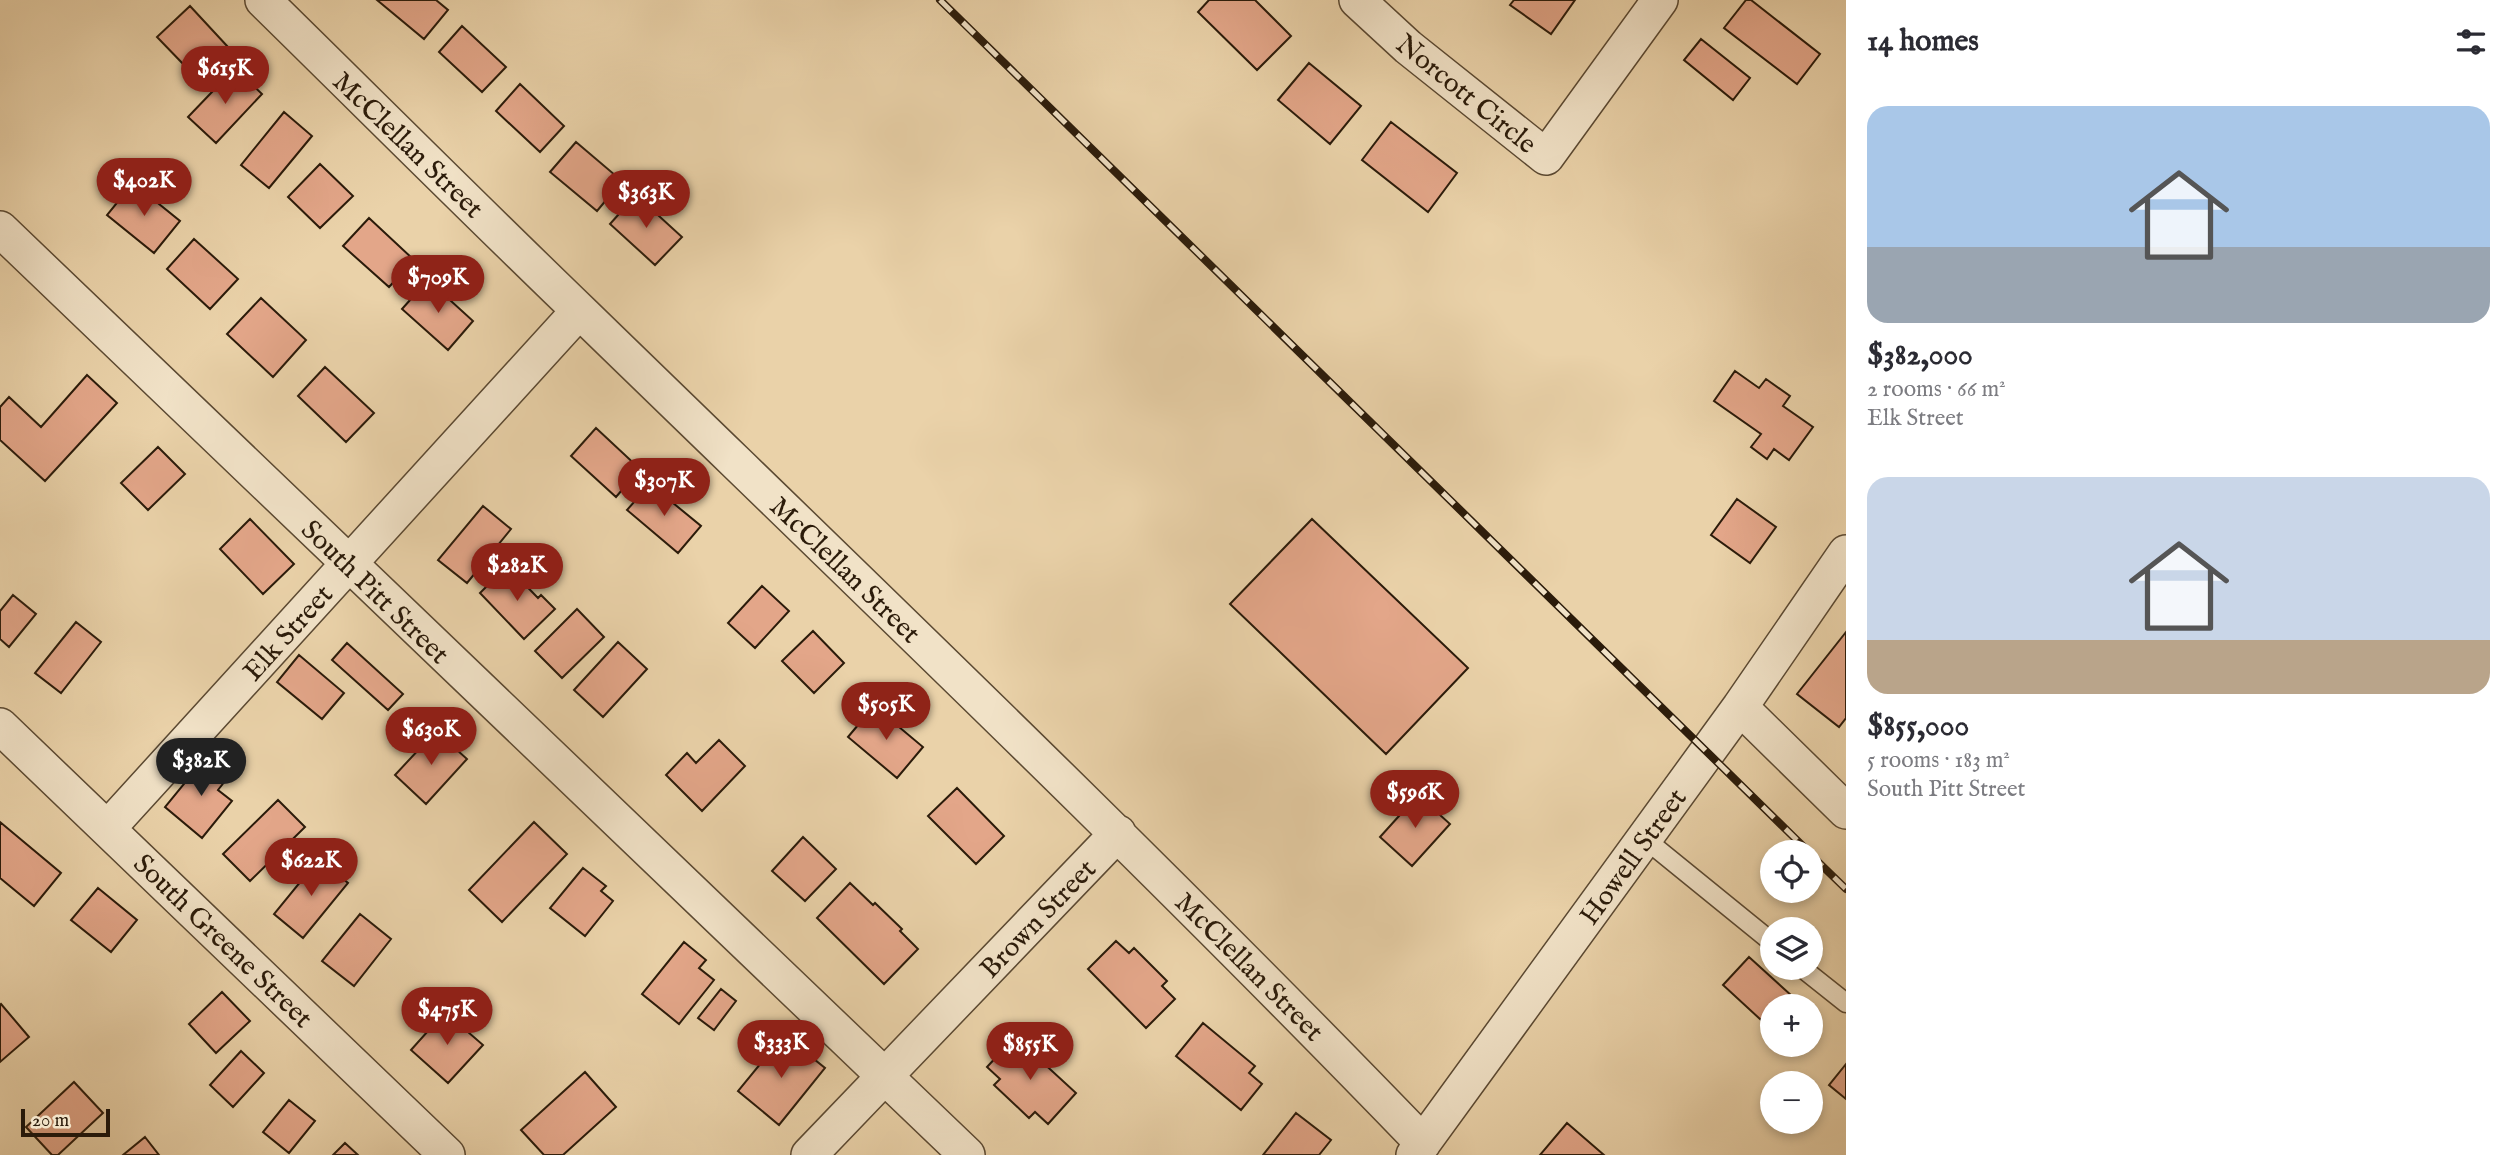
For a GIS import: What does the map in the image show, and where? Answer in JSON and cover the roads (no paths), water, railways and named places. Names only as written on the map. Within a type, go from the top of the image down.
[{"type":"street","name":"McClellan Street","points":[[263,0],[579,311],[1118,833],[1260,975],[1419,1149]]},
{"type":"street","name":"Norcott Circle","points":[[1357,0],[1408,47],[1546,157],[1660,0]]},
{"type":"street","name":"South Pitt Street","points":[[0,229],[967,1155]]},
{"type":"street","name":"Elk Street","points":[[108,828],[579,311]]},
{"type":"street","name":"Howell Street","points":[[1419,1149],[1740,708],[1846,553]]},
{"type":"street","points":[[1740,708],[1846,811]]},
{"type":"street","name":"South Greene Street","points":[[0,726],[447,1155]]},
{"type":"street","name":"Brown Street","points":[[809,1155],[1118,833]]},
{"type":"lane","points":[[1645,839],[1760,932]]},
{"type":"lane","points":[[1817,980],[1846,1003]]},
{"type":"railway","points":[[940,0],[1797,840]]},
{"type":"railway","points":[[1823,867],[1846,889]]}]
